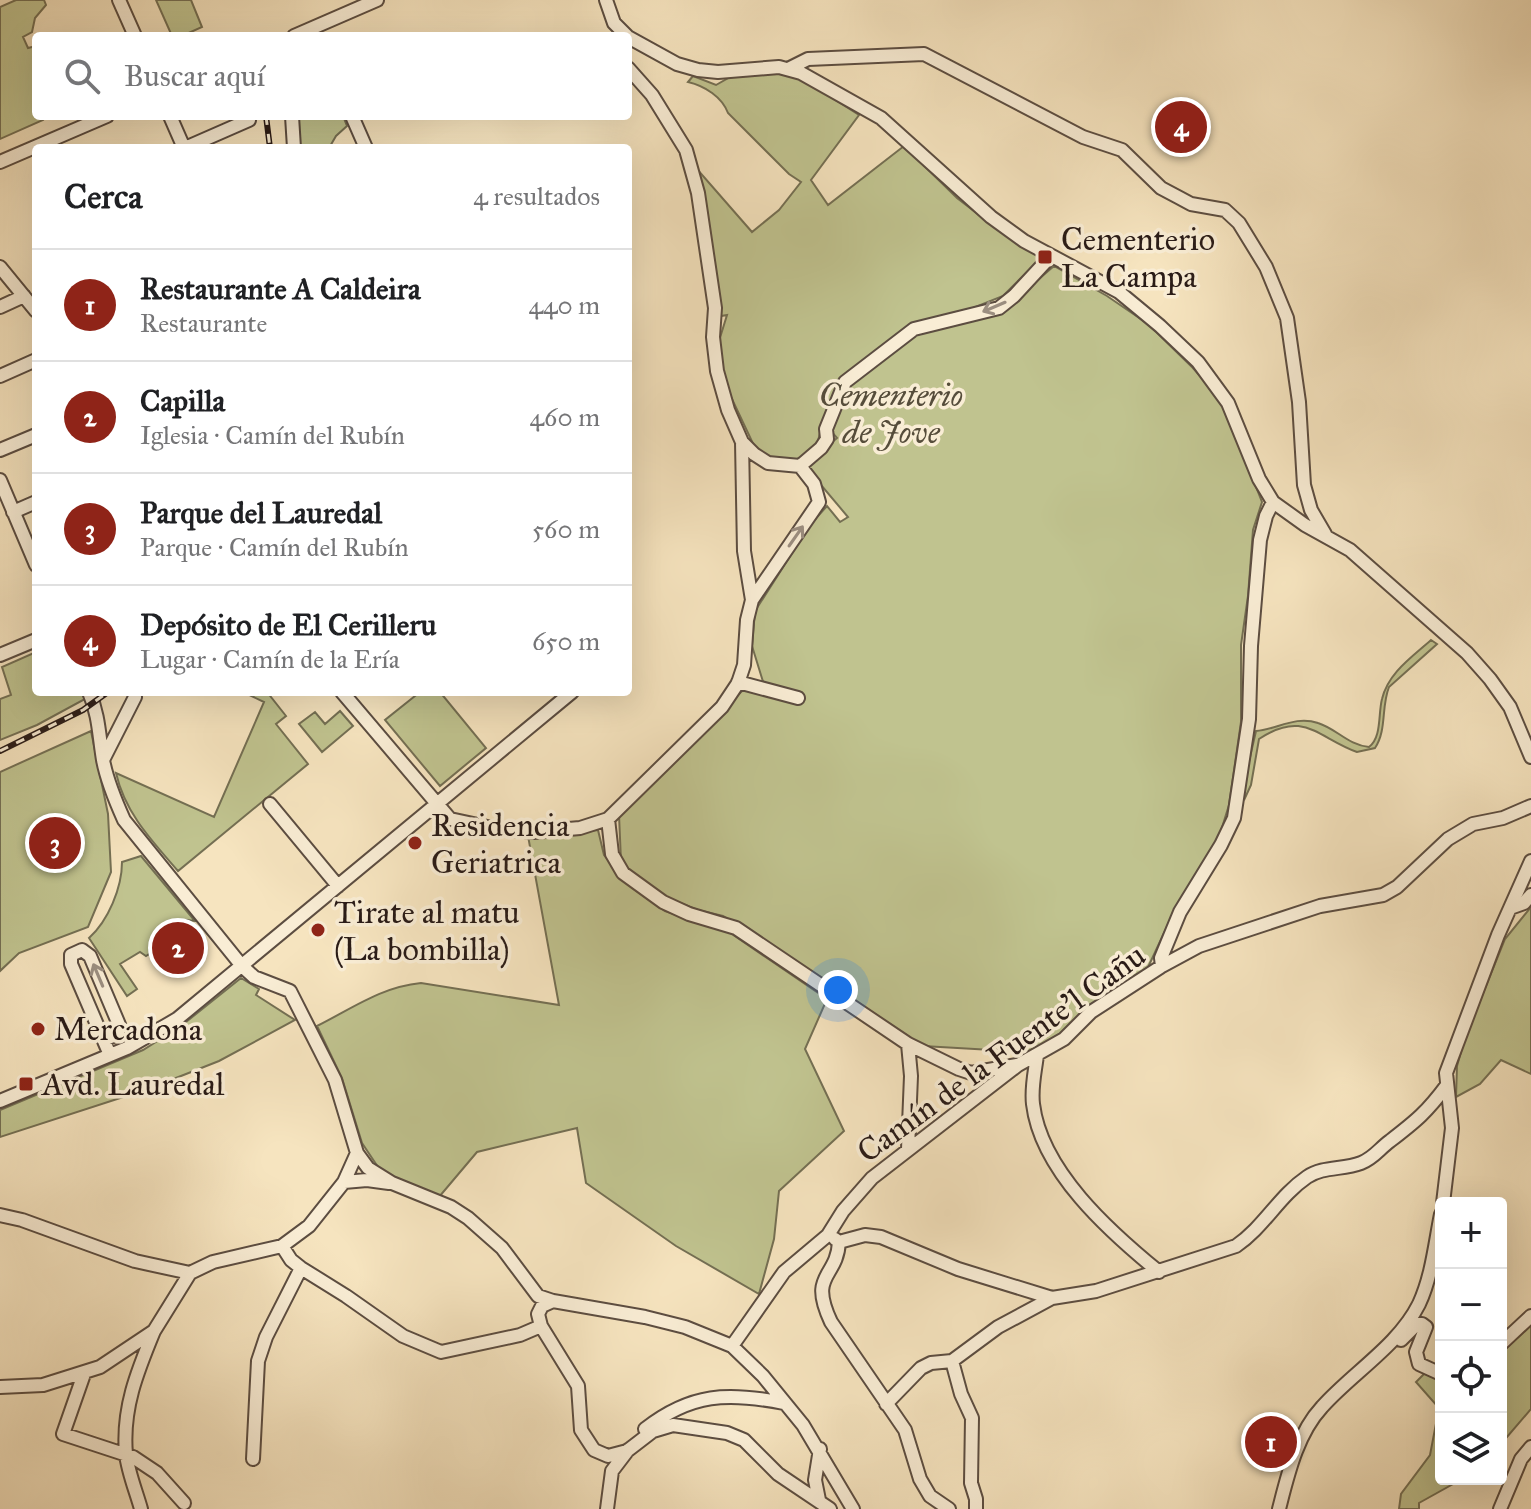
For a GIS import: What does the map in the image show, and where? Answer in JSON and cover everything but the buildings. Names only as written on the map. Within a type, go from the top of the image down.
[{"type":"street","points":[[119,0],[133,32]]},
{"type":"street","points":[[317,32],[377,0]]},
{"type":"street","points":[[606,0],[614,23],[622,32]]},
{"type":"street","points":[[632,39],[677,64],[698,70],[718,72],[757,67],[801,73],[881,118],[991,217],[1024,241],[1119,292],[1198,362],[1228,403],[1259,479],[1273,502],[1305,525],[1350,550],[1475,662],[1510,707],[1531,757]]},
{"type":"street","points":[[788,69],[808,59],[924,54],[1083,137],[1122,150],[1161,188],[1191,204],[1225,210],[1239,223],[1266,267],[1287,318],[1299,402],[1304,485],[1311,510],[1325,534]]},
{"type":"street","points":[[632,72],[652,95],[686,150],[698,193],[715,308],[713,337],[717,371],[728,410],[742,442],[768,463],[800,466],[821,448],[827,439],[826,429],[845,382],[914,329],[999,308],[1051,256]]},
{"type":"street","points":[[42,144],[98,120]]},
{"type":"street","points":[[172,120],[183,144]]},
{"type":"street","points":[[194,144],[249,120]]},
{"type":"street","points":[[292,120],[294,144]]},
{"type":"street","points":[[354,120],[364,144]]},
{"type":"street","points":[[0,162],[32,148]]},
{"type":"street","points":[[0,267],[32,306]]},
{"type":"street","points":[[0,307],[24,296]]},
{"type":"street","points":[[0,376],[32,362]]},
{"type":"street","points":[[0,450],[32,437]]},
{"type":"street","points":[[742,442],[744,551],[752,600]]},
{"type":"street","points":[[345,696],[450,819],[492,828],[534,832],[580,828],[608,819],[722,707],[738,682],[744,665],[747,620],[752,600],[819,502],[814,484],[800,466]]},
{"type":"street","points":[[0,480],[32,556]]},
{"type":"street","points":[[1162,966],[1161,958],[1180,912],[1234,818],[1249,719],[1251,646],[1260,540],[1273,502]]},
{"type":"street","points":[[13,512],[32,504]]},
{"type":"street","points":[[2,649],[32,641]]},
{"type":"street","points":[[738,682],[798,698]]},
{"type":"street","points":[[91,696],[97,711],[103,760],[112,794],[124,820],[242,966],[254,977],[290,991],[335,1080],[357,1153],[368,1168],[392,1183],[451,1207],[468,1218],[502,1248],[538,1296],[685,1327],[732,1346],[745,1357],[770,1394],[784,1403],[820,1449],[853,1509]]},
{"type":"street","points":[[1,1096],[110,1055],[161,1031],[436,806],[564,696]]},
{"type":"street","points":[[103,760],[135,697]]},
{"type":"street","points":[[270,804],[338,886]]},
{"type":"street","name":"Camín de la Fuente'l Cañu","points":[[732,1346],[784,1272],[834,1238],[843,1211],[872,1178],[1018,1065],[1064,1039],[1091,1012],[1199,946],[1320,906],[1383,895],[1397,887],[1448,839],[1473,824],[1503,818],[1531,806]]},
{"type":"street","points":[[608,819],[612,854],[623,873],[663,902],[689,914],[736,928],[908,1044],[971,1073],[1018,1065]]},
{"type":"street","points":[[1444,1197],[1452,1128],[1446,1073],[1531,861]]},
{"type":"street","points":[[1510,908],[1524,903],[1531,895]]},
{"type":"street","points":[[104,1040],[117,1034],[120,1027],[90,956],[82,950],[71,955],[71,964],[110,1055]]},
{"type":"street","points":[[908,1044],[911,1076],[908,1149]]},
{"type":"street","points":[[1037,1055],[1032,1082],[1033,1105],[1048,1155],[1103,1221],[1159,1272]]},
{"type":"street","points":[[886,1404],[921,1368],[931,1363],[952,1361],[998,1327],[1052,1298],[1096,1291],[1236,1246],[1251,1235],[1292,1188],[1318,1170],[1356,1165],[1376,1155],[1428,1111],[1447,1085]]},
{"type":"street","points":[[141,1509],[126,1457],[125,1421],[129,1395],[154,1331],[190,1273],[213,1262],[282,1246],[309,1226],[344,1182],[357,1153]]},
{"type":"street","points":[[344,1182],[367,1180],[392,1183]]},
{"type":"street","points":[[0,1215],[135,1261],[190,1273]]},
{"type":"street","points":[[949,1509],[930,1496],[920,1479],[905,1430],[824,1307],[821,1287],[824,1276],[839,1252],[834,1238],[881,1237],[958,1269],[1052,1298]]},
{"type":"street","points":[[1279,1509],[1306,1430],[1321,1408],[1403,1327],[1418,1306],[1435,1243]]},
{"type":"street","points":[[282,1246],[301,1268],[403,1336],[441,1352],[520,1335],[541,1326]]},
{"type":"street","points":[[253,1459],[258,1361],[266,1337],[301,1268]]},
{"type":"street","points":[[553,1301],[542,1306],[538,1314],[541,1326],[578,1386],[581,1430],[587,1444],[594,1450],[608,1456],[627,1451],[653,1431],[673,1425],[727,1433],[744,1440],[778,1474],[830,1509]]},
{"type":"street","points":[[1504,1341],[1531,1316]]},
{"type":"street","points":[[1386,1344],[1400,1341],[1417,1324],[1422,1324],[1426,1327],[1416,1352],[1419,1364],[1435,1371]]},
{"type":"street","points":[[0,1387],[43,1385],[84,1374],[100,1367],[154,1331]]},
{"type":"street","points":[[952,1361],[961,1394],[972,1418],[971,1483],[976,1509]]},
{"type":"street","points":[[84,1374],[63,1434],[133,1457],[157,1473],[184,1503]]},
{"type":"street","points":[[607,1509],[612,1471],[646,1427],[700,1400],[770,1394]]},
{"type":"street","points":[[1500,1509],[1521,1459],[1531,1447]]},
{"type":"street","points":[[819,1500],[815,1480],[820,1449]]},
{"type":"green space","points":[[16,0],[44,0],[46,5],[35,18],[32,32],[23,37],[28,48],[32,47],[32,120],[43,120],[0,139],[0,7]]},
{"type":"green space","points":[[156,0],[191,0],[202,27],[191,32],[170,32]]},
{"type":"green space","points":[[782,72],[801,78],[859,115],[811,180],[828,205],[904,146],[957,198],[1041,258],[1003,296],[968,310],[915,323],[847,374],[824,417],[818,441],[809,455],[798,461],[771,459],[756,450],[723,380],[719,341],[727,315],[721,316],[697,169],[752,232],[779,210],[801,182],[789,174],[728,113],[717,97],[707,89],[688,82],[693,76],[716,85],[732,76]]},
{"type":"green space","points":[[297,120],[345,120],[347,126],[331,144],[298,144]]},
{"type":"green space","name":"Cementerio de Jove","points":[[1054,266],[1148,324],[1193,368],[1222,401],[1262,502],[1253,530],[1241,645],[1241,722],[1229,805],[1220,834],[1170,920],[1144,976],[1086,1008],[1055,1039],[1027,1052],[923,1046],[759,937],[723,916],[663,896],[630,875],[621,861],[619,815],[742,691],[765,688],[752,646],[755,611],[810,525],[827,506],[840,522],[848,517],[805,466],[837,438],[829,429],[849,383],[917,332],[1020,295]]},
{"type":"green space","points":[[1431,640],[1437,644],[1389,687],[1381,734],[1375,748],[1357,752],[1300,726],[1275,730],[1259,739],[1251,785],[1245,798],[1243,788],[1256,731],[1310,721],[1369,747],[1376,737],[1382,699],[1390,681]]},
{"type":"green space","points":[[32,654],[32,696],[84,696],[85,699],[37,725],[0,740],[0,699],[11,695],[2,667]]},
{"type":"green space","points":[[251,696],[270,696],[286,716],[276,724],[308,764],[178,871],[133,814],[116,773],[214,817],[264,702]]},
{"type":"green space","points":[[415,696],[443,696],[486,748],[440,786],[385,720]]},
{"type":"green space","points":[[340,711],[353,726],[322,752],[299,724],[315,712],[325,724]]},
{"type":"green space","points":[[91,731],[108,814],[111,872],[88,927],[19,953],[0,971],[0,772]]},
{"type":"green space","points":[[598,830],[604,855],[631,887],[665,911],[729,932],[827,999],[805,1049],[844,1131],[779,1191],[774,1239],[759,1294],[676,1246],[586,1183],[577,1128],[477,1152],[439,1197],[399,1182],[378,1167],[362,1143],[342,1078],[317,1026],[380,994],[421,983],[559,1005],[528,836]]},
{"type":"green space","points":[[141,856],[195,921],[187,920],[176,936],[146,956],[140,952],[120,964],[137,989],[127,996],[89,938],[113,903],[122,862]]},
{"type":"green space","points":[[1531,907],[1531,1074],[1501,1060],[1480,1084],[1456,1097],[1457,1066],[1465,1038],[1505,939]]},
{"type":"green space","points":[[241,978],[259,989],[256,995],[295,1020],[219,1061],[148,1089],[0,1137],[0,1110],[143,1050],[181,1026]]},
{"type":"green space","points":[[1531,1325],[1531,1409],[1507,1437],[1507,1413],[1507,1347]]},
{"type":"green space","points":[[1425,1373],[1435,1377],[1435,1403],[1416,1382]]},
{"type":"green space","points":[[1435,1429],[1435,1485],[1451,1485],[1419,1503],[1419,1509],[1399,1509],[1401,1494],[1430,1455]]},
{"type":"railway","points":[[266,120],[270,144]]},
{"type":"railway","points":[[0,751],[83,710],[102,696]]},
{"type":"place","name":"Depósito de El Cerilleru","points":[[1181,127]]},
{"type":"place","name":"Cementerio La Campa","points":[[1045,257]]},
{"type":"place","name":"Parque del Lauredal","points":[[55,843]]},
{"type":"place","name":"Residencia Geriatrica","points":[[415,843]]},
{"type":"place","name":"Tirate al matu (La bombilla)","points":[[318,930]]},
{"type":"place","name":"Capilla","points":[[178,948]]},
{"type":"place","name":"Mercadona","points":[[38,1029]]},
{"type":"place","name":"Avd. Lauredal","points":[[26,1084]]},
{"type":"place","name":"Restaurante A Caldeira","points":[[1271,1442]]}]
